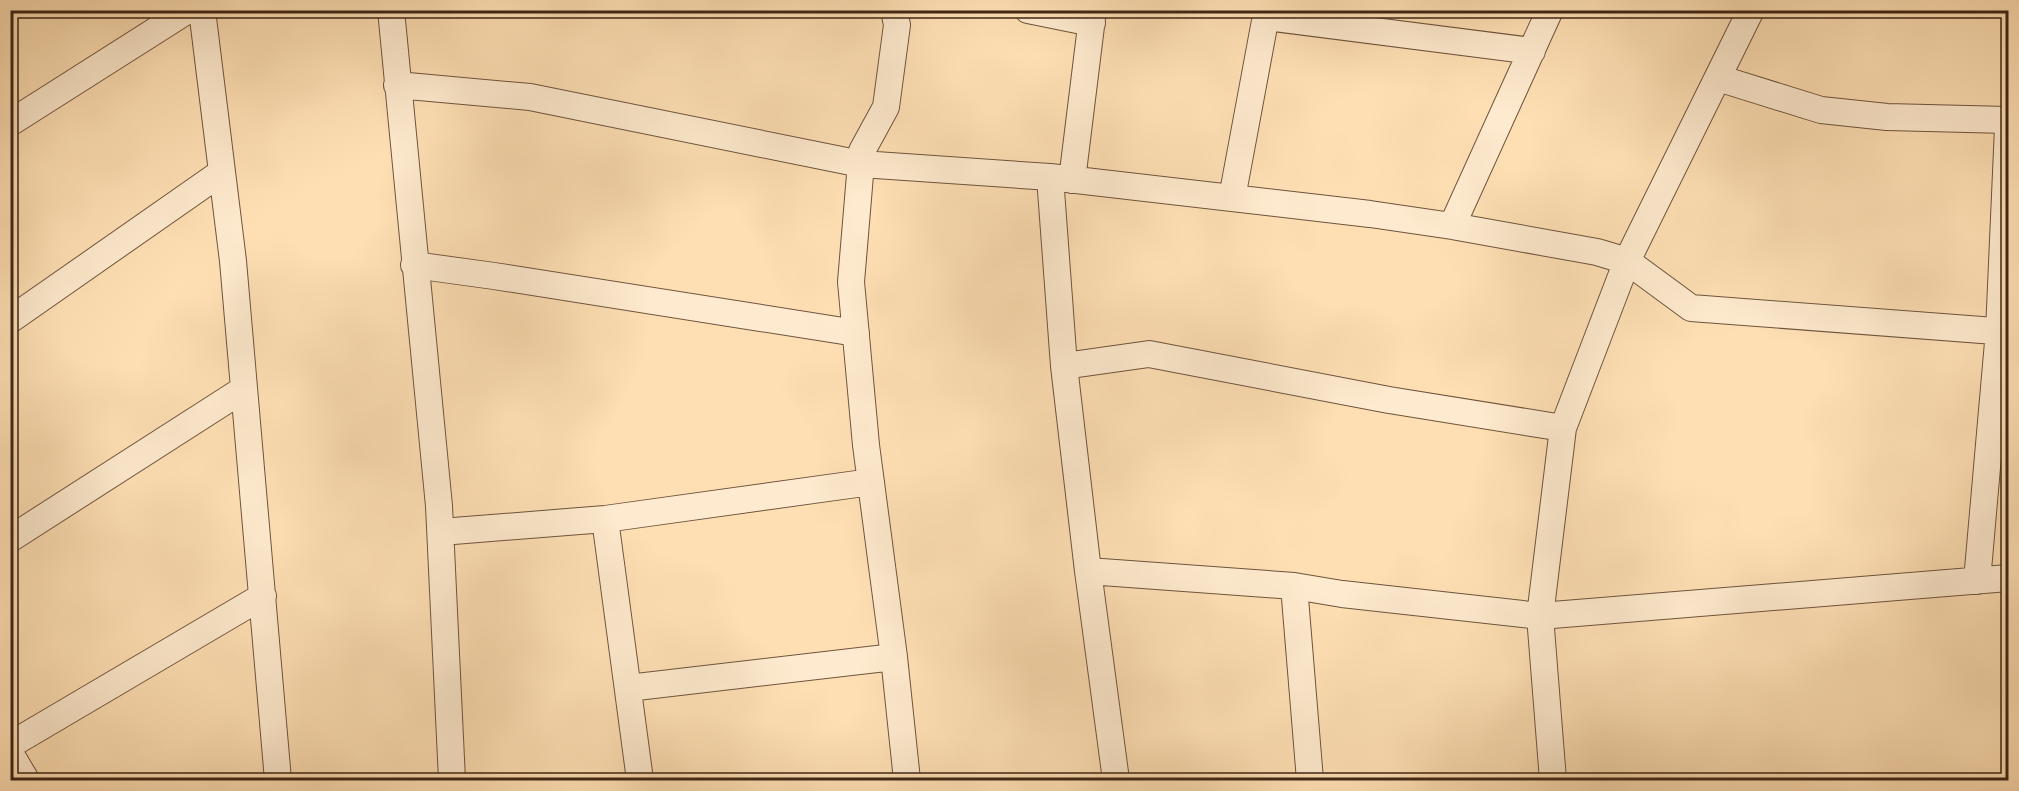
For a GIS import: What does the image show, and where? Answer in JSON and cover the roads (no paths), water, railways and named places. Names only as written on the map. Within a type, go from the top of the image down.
[{"type":"street","points":[[10,123],[188,10]]},
{"type":"street","points":[[202,10],[233,261],[278,780]]},
{"type":"street","points":[[391,10],[441,532],[452,780]]},
{"type":"street","points":[[894,10],[897,25],[886,107],[862,151],[851,282],[871,482],[894,657],[907,780]]},
{"type":"street","points":[[1028,10],[1093,17],[1061,179],[1064,366],[1116,780]]},
{"type":"street","points":[[1452,226],[1550,10]]},
{"type":"street","points":[[1553,780],[1540,616],[1563,428],[1627,261],[1751,10]]},
{"type":"street","points":[[1232,198],[1267,14],[1532,51]]},
{"type":"street","points":[[1718,78],[1821,110],[1887,117],[2008,120]]},
{"type":"street","points":[[397,86],[530,97],[861,164],[1061,179],[1370,214],[1452,226],[1597,252],[1627,261],[1691,308],[2004,332]]},
{"type":"street","points":[[1977,580],[2004,332],[2008,127]]},
{"type":"street","points":[[11,319],[222,172]]},
{"type":"street","points":[[414,266],[494,276],[856,333]]},
{"type":"street","points":[[1064,366],[1149,354],[1389,400],[1563,428]]},
{"type":"street","points":[[10,539],[244,389]]},
{"type":"street","points":[[441,532],[605,519],[871,482]]},
{"type":"street","points":[[605,519],[640,780]]},
{"type":"street","points":[[1088,571],[1294,586],[1342,594],[1540,616],[2008,578]]},
{"type":"street","points":[[1294,586],[1310,780]]},
{"type":"street","points":[[10,745],[262,596]]},
{"type":"street","points":[[628,688],[894,657]]},
{"type":"street","points":[[10,753],[27,780]]}]
